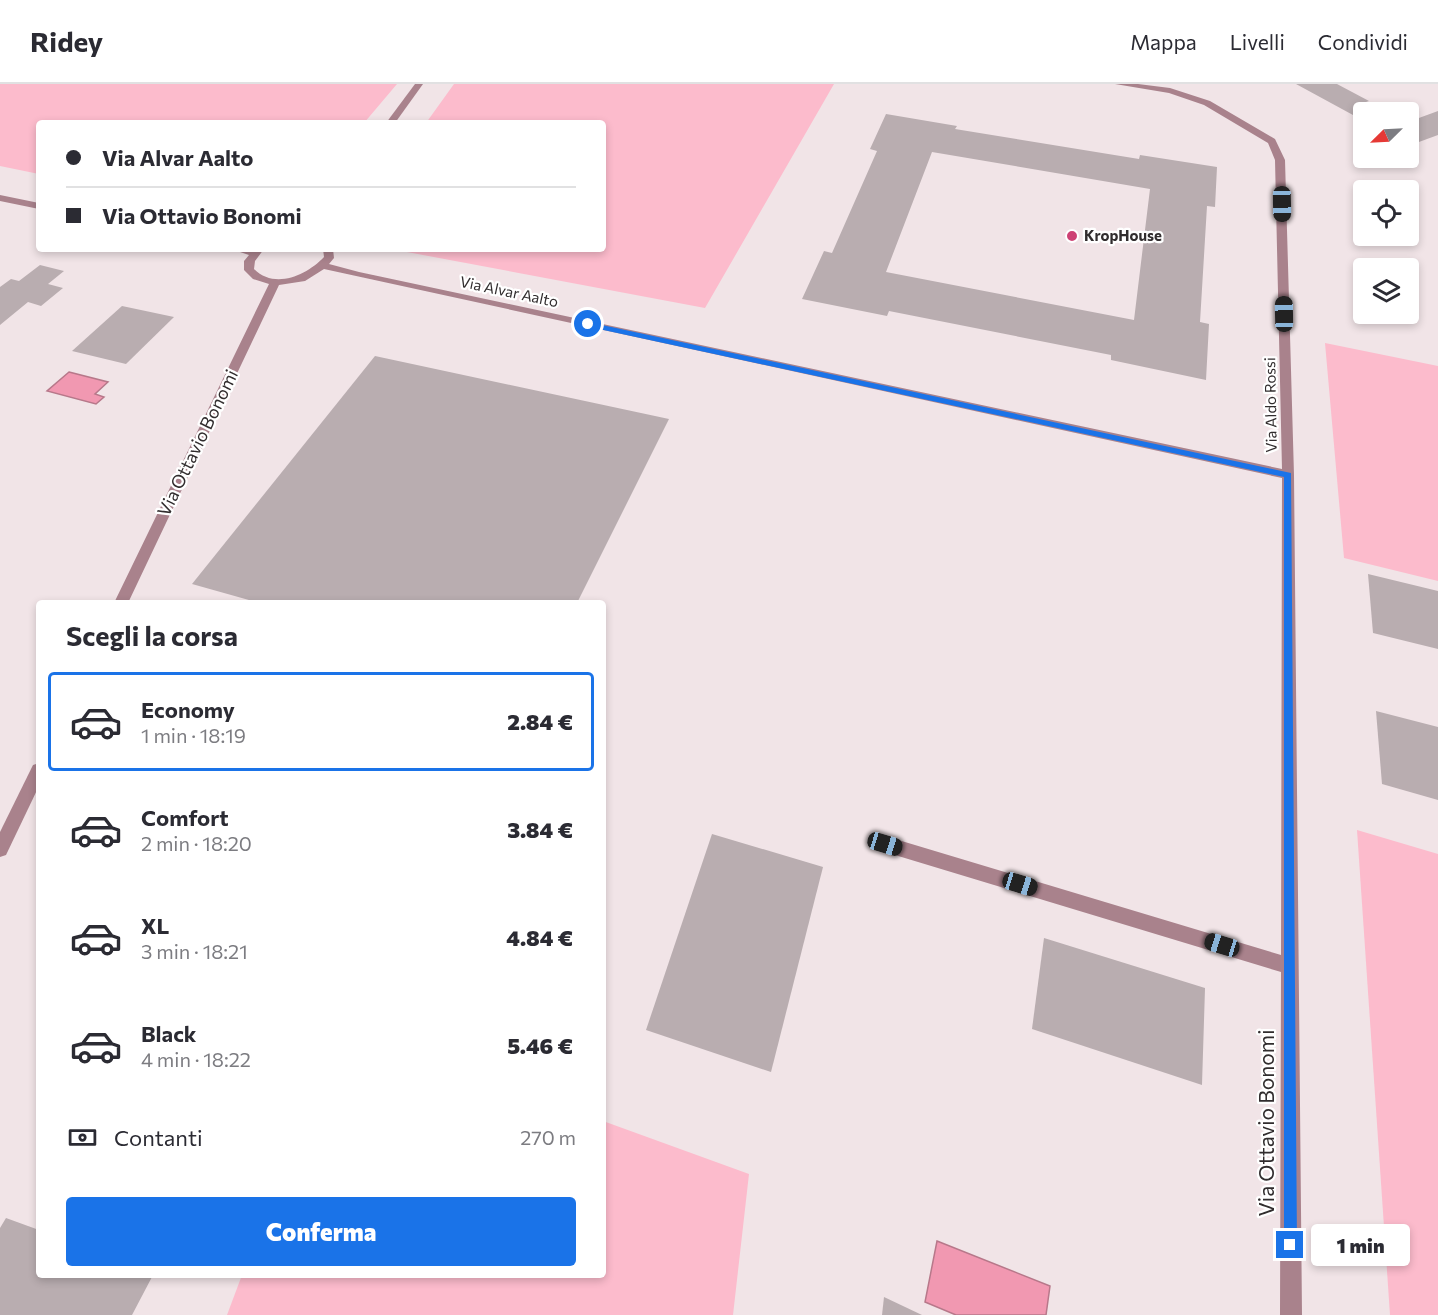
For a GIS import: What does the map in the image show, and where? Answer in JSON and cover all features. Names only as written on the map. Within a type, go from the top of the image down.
[{"type":"street","points":[[392,120],[419,84]]},
{"type":"street","name":"Via Aldo Rossi","points":[[1119,84],[1170,91],[1207,103],[1272,141],[1280,160],[1288,475]]},
{"type":"street","points":[[0,198],[36,205]]},
{"type":"street","points":[[256,252],[248,266],[250,273],[265,281],[275,283],[303,279],[324,266],[329,258],[328,252]]},
{"type":"street","name":"Via Alvar Aalto","points":[[324,266],[1288,475]]},
{"type":"street","name":"Via Ottavio Bonomi","points":[[122,600],[275,283]]},
{"type":"street","name":"Via Ottavio Bonomi","points":[[1288,475],[1291,1315]]},
{"type":"street","points":[[0,849],[36,776]]},
{"type":"street","points":[[885,844],[1289,966]]},
{"type":"shaded area","points":[[0,84],[397,84],[367,120],[36,120],[36,173],[0,166]]},
{"type":"shaded area","points":[[454,84],[834,84],[705,308],[407,252],[606,252],[606,120],[428,120]]},
{"type":"shaded area","points":[[1325,343],[1438,366],[1438,581],[1344,558]]},
{"type":"shaded area","points":[[69,372],[108,382],[95,394],[104,397],[96,404],[47,391]]},
{"type":"shaded area","points":[[1357,830],[1438,854],[1438,1315],[1390,1315]]},
{"type":"shaded area","points":[[606,1122],[749,1174],[733,1315],[227,1315],[241,1278],[606,1278]]},
{"type":"shaded area","points":[[937,1241],[1050,1286],[1046,1315],[956,1315],[925,1302]]},
{"type":"building","points":[[1296,84],[1337,84],[1369,101],[1353,102],[1353,115]]},
{"type":"building","points":[[1438,111],[1438,135],[1419,142],[1419,118]]},
{"type":"building","points":[[886,114],[957,126],[955,129],[1139,159],[1140,155],[1217,167],[1215,207],[1207,206],[1200,322],[1209,324],[1206,380],[1111,360],[1111,355],[889,311],[887,316],[802,299],[824,251],[832,253],[877,151],[870,149]],"holes":[[[932,152],[1150,189],[1134,320],[886,272]]]},
{"type":"building","points":[[40,265],[64,271],[48,284],[63,288],[41,306],[28,302],[0,325],[0,287],[11,279],[19,281]]},
{"type":"building","points":[[122,306],[174,317],[126,364],[72,351]]},
{"type":"building","points":[[375,356],[669,419],[578,600],[249,600],[192,584]]},
{"type":"building","points":[[1368,574],[1438,591],[1438,649],[1373,633]]},
{"type":"building","points":[[1376,711],[1438,727],[1438,800],[1382,784]]},
{"type":"building","points":[[712,834],[823,867],[771,1072],[646,1030]]},
{"type":"building","points":[[1044,938],[1205,988],[1202,1085],[1032,1029]]},
{"type":"building","points":[[6,1218],[36,1229],[36,1278],[151,1278],[132,1315],[0,1315],[0,1228]]},
{"type":"building","points":[[884,1297],[922,1315],[882,1315]]},
{"type":"place","name":"KropHouse","points":[[1072,236]]},
{"type":"route","points":[[588,324],[1288,475],[1290,1245]]}]
